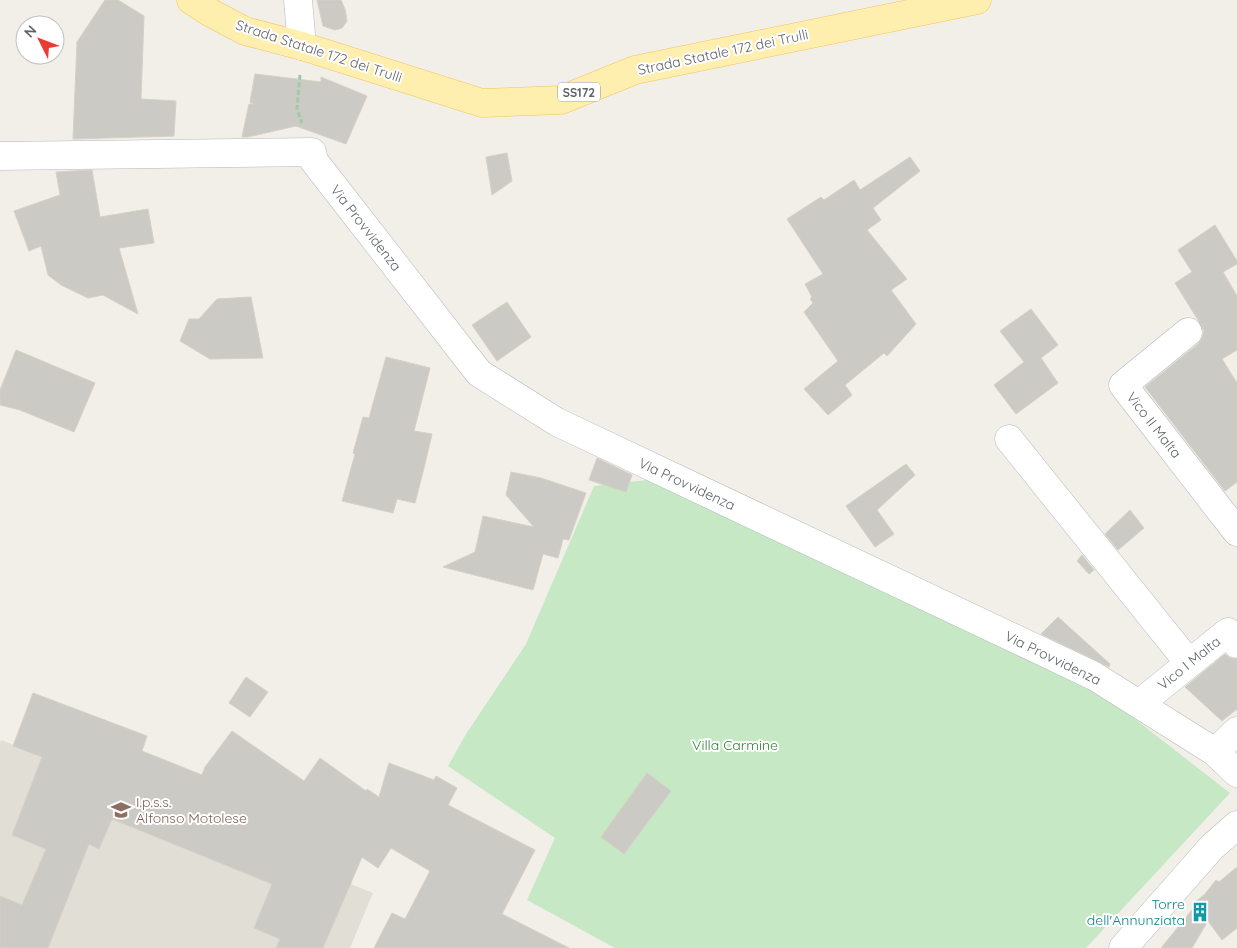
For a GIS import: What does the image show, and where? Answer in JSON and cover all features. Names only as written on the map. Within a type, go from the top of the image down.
[{"type":"main road","name":"Strada Statale 172 dei Trulli","points":[[191,0],[245,31],[302,46],[482,104],[561,100],[635,70],[977,0]]},
{"type":"street","points":[[298,0],[302,46]]},
{"type":"street","points":[[0,156],[312,152]]},
{"type":"street","name":"Via Provvidenza","points":[[312,152],[314,161],[479,373],[557,422],[1094,676],[1215,752],[1237,773]]},
{"type":"street","name":"Vico II Malta","points":[[1188,332],[1123,385],[1236,528]]},
{"type":"street","points":[[1009,438],[1189,664]]},
{"type":"street","name":"Vico I Malta","points":[[1138,704],[1228,632],[1237,644]]},
{"type":"street","points":[[1215,752],[1237,731]]},
{"type":"street","points":[[1123,948],[1212,847],[1237,825]]},
{"type":"path","points":[[302,46],[297,109],[312,152]]},
{"type":"shaded area","name":"I.p.s.s. Alfonso Motolese","points":[[33,693],[147,736],[142,751],[187,770],[355,872],[351,884],[373,893],[350,948],[0,948],[0,743],[1,740],[14,745]]},
{"type":"green space","name":"Villa Carmine","points":[[647,480],[1086,681],[1230,793],[1086,948],[615,948],[527,900],[555,838],[448,766],[466,734],[526,644],[594,486]]},
{"type":"building","points":[[105,0],[118,0],[144,16],[141,99],[176,101],[174,136],[73,139],[77,42]]},
{"type":"building","points":[[317,0],[341,0],[347,21],[342,28],[335,30],[323,26]]},
{"type":"building","points":[[255,74],[321,82],[321,77],[367,96],[346,144],[296,126],[242,137],[249,104],[254,104],[250,102]]},
{"type":"building","points":[[507,153],[512,181],[492,195],[486,157]]},
{"type":"building","points":[[910,157],[920,171],[873,208],[881,220],[867,230],[907,279],[891,290],[916,324],[887,356],[884,353],[845,385],[852,395],[828,415],[804,389],[838,361],[804,312],[813,303],[805,284],[823,274],[787,219],[821,197],[824,200],[854,180],[860,190]]},
{"type":"building","points":[[92,170],[100,217],[148,209],[154,243],[119,248],[138,314],[103,295],[88,298],[61,285],[48,275],[41,246],[29,251],[14,211],[60,195],[56,172]]},
{"type":"building","points":[[1215,225],[1237,261],[1237,264],[1223,272],[1237,296],[1237,350],[1222,359],[1237,383],[1237,482],[1225,491],[1145,387],[1198,344],[1202,338],[1204,331],[1175,283],[1192,272],[1178,250]]},
{"type":"building","points":[[251,297],[263,358],[210,359],[180,341],[189,319],[199,319],[217,299]]},
{"type":"building","points":[[507,302],[531,337],[497,361],[472,325]]},
{"type":"building","points":[[1031,309],[1058,345],[1041,358],[1058,383],[1016,414],[994,385],[1024,362],[1000,331]]},
{"type":"building","points":[[16,350],[95,383],[74,432],[20,410],[0,405],[0,390]]},
{"type":"building","points":[[386,357],[430,368],[414,431],[432,434],[424,468],[415,503],[397,499],[393,513],[342,501],[363,417],[369,418]]},
{"type":"building","points":[[597,458],[632,475],[626,492],[589,480]]},
{"type":"building","points":[[906,464],[915,475],[877,510],[894,534],[875,547],[846,506]]},
{"type":"building","points":[[511,472],[541,478],[586,493],[569,540],[563,539],[558,558],[543,554],[533,590],[443,567],[475,552],[483,516],[534,527],[506,495]]},
{"type":"building","points":[[1130,510],[1144,528],[1118,550],[1105,534]]},
{"type":"building","points":[[1082,555],[1094,570],[1089,574],[1077,561]]},
{"type":"building","points":[[1058,617],[1110,664],[1109,667],[1041,634]]},
{"type":"building","points":[[1225,654],[1230,658],[1237,659],[1237,709],[1222,721],[1185,687]]},
{"type":"building","points":[[246,677],[268,692],[250,717],[229,703]]},
{"type":"building","points":[[33,693],[147,736],[142,751],[202,775],[205,767],[232,731],[304,781],[320,758],[366,791],[367,789],[379,797],[389,763],[434,780],[436,776],[457,788],[448,805],[535,850],[502,914],[569,948],[374,948],[392,913],[405,919],[430,871],[391,848],[378,868],[362,857],[323,948],[276,948],[280,939],[254,928],[272,884],[112,819],[99,849],[89,844],[48,948],[0,948],[0,896],[22,905],[46,849],[12,835],[42,757],[13,746]]},
{"type":"building","points":[[647,773],[671,791],[624,854],[601,837]]},
{"type":"building","points":[[1237,867],[1237,928],[1222,940],[1208,921],[1192,948],[1161,948],[1196,905],[1194,903],[1205,894],[1216,880],[1219,882]]},
{"type":"place","name":"I.p.s.s. Alfonso Motolese","points":[[121,810]]},
{"type":"place","name":"Torre dell'Annunziata","points":[[1200,912]]}]
